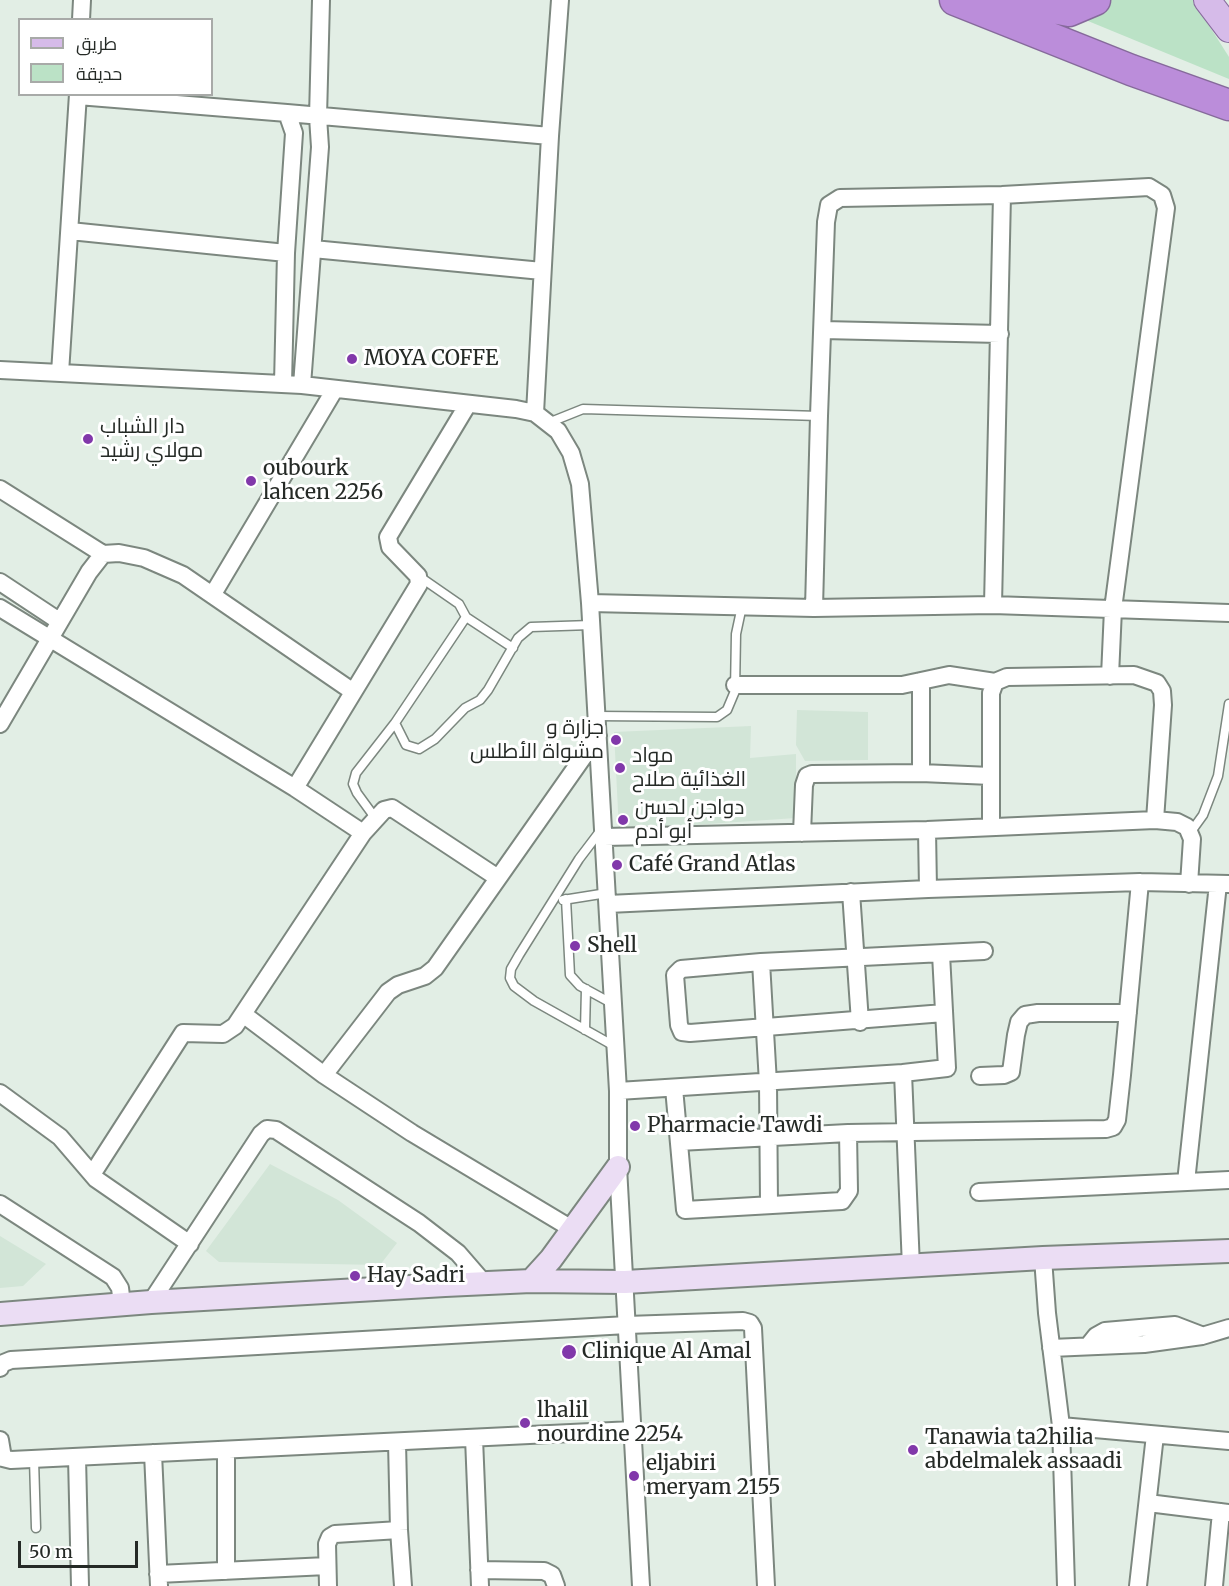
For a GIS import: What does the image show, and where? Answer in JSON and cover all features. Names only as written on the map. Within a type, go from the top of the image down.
[{"type":"highway","points":[[955,0],[1002,8],[1042,8],[1068,11],[1095,0]]},
{"type":"highway","points":[[1002,8],[1072,37],[1229,90]]},
{"type":"highway","points":[[1002,8],[1131,70],[1229,105]]},
{"type":"main road","points":[[1207,0],[1229,29]]},
{"type":"street","points":[[81,18],[82,0]]},
{"type":"street","points":[[302,385],[320,147],[318,117],[321,0]]},
{"type":"street","points":[[541,418],[542,271],[560,0]]},
{"type":"street","points":[[60,373],[78,96]]},
{"type":"street","points":[[90,96],[550,136]]},
{"type":"street","points":[[283,384],[286,253],[294,133],[287,113]]},
{"type":"street","points":[[814,608],[826,211],[833,201],[840,198],[1002,195],[1149,187],[1156,190],[1165,202],[1113,609],[1110,676]]},
{"type":"street","points":[[993,605],[1002,195]]},
{"type":"street","points":[[70,231],[286,253]]},
{"type":"street","points":[[313,249],[542,271]]},
{"type":"street","points":[[823,330],[1000,334]]},
{"type":"street","points":[[0,369],[156,375],[302,385],[468,404],[541,418],[558,431],[571,453],[580,484],[590,603],[616,1047],[618,1167],[641,1586]]},
{"type":"street","points":[[213,594],[335,389]]},
{"type":"street","points":[[295,788],[419,584],[418,576],[390,547],[388,537],[468,404]]},
{"type":"street","points":[[0,489],[103,554],[131,555],[158,562],[213,594],[352,691]]},
{"type":"street","points":[[0,724],[48,639],[89,572],[103,554]]},
{"type":"street","points":[[0,582],[59,621]]},
{"type":"street","points":[[590,603],[814,608],[993,605],[1229,612]]},
{"type":"street","points":[[0,608],[295,788],[363,833]]},
{"type":"street","points":[[735,685],[885,686],[962,675],[995,682],[1008,677],[1142,676],[1157,683],[1162,691],[1155,820]]},
{"type":"street","points":[[921,681],[921,773]]},
{"type":"street","points":[[990,826],[991,693],[995,682]]},
{"type":"street","points":[[324,1074],[388,992],[398,985],[425,976],[435,968],[598,736]]},
{"type":"street","points":[[802,833],[804,785],[807,776],[812,774],[921,773],[991,776]]},
{"type":"street","points":[[93,1173],[183,1033],[223,1034],[229,1032],[363,833],[384,810],[392,808],[498,878]]},
{"type":"street","points":[[603,832],[802,833],[1155,820],[1183,824],[1190,832],[1189,884]]},
{"type":"street","points":[[927,830],[928,889]]},
{"type":"street","points":[[608,899],[1140,882],[1223,884],[1186,1182]]},
{"type":"street","points":[[679,1142],[848,1133],[1107,1129],[1113,1127],[1117,1120],[1140,882]]},
{"type":"street","points":[[851,892],[860,1022]]},
{"type":"street","points":[[944,1013],[860,1022],[682,1032],[679,1025],[675,975],[681,969],[761,962],[984,951]]},
{"type":"street","points":[[618,1091],[768,1083],[947,1068],[941,954]]},
{"type":"street","points":[[761,962],[768,1083],[770,1205]]},
{"type":"street","points":[[980,1076],[1004,1075],[1011,1072],[1019,1022],[1024,1016],[1038,1013],[1128,1013]]},
{"type":"street","points":[[243,1014],[324,1074],[412,1133],[572,1229]]},
{"type":"street","points":[[903,1073],[911,1267]]},
{"type":"street","points":[[674,1088],[685,1210],[842,1201],[848,1197],[848,1133]]},
{"type":"street","points":[[0,1093],[60,1137],[96,1179],[190,1244]]},
{"type":"street","points":[[151,1302],[261,1134],[267,1129],[276,1130],[419,1223],[458,1253],[484,1283]]},
{"type":"street","points":[[531,1281],[551,1259],[618,1167]]},
{"type":"street","points":[[979,1192],[1229,1180]]},
{"type":"street","points":[[0,1204],[113,1277],[120,1288],[122,1304]]},
{"type":"street","points":[[0,1314],[151,1302],[484,1283],[625,1282],[1043,1258],[1229,1251]]},
{"type":"street","points":[[1043,1258],[1061,1426],[1066,1586]]},
{"type":"street","points":[[0,1368],[2,1364],[11,1360],[627,1325],[743,1321],[750,1323],[753,1328],[766,1586]]},
{"type":"street","points":[[1051,1348],[1144,1344],[1202,1336],[1229,1328]]},
{"type":"street","points":[[1061,1426],[1229,1441]]},
{"type":"street","points":[[0,1440],[3,1458],[34,1459],[633,1430]]},
{"type":"street","points":[[1138,1586],[1155,1435]]},
{"type":"street","points":[[474,1438],[480,1578],[544,1571],[552,1575],[556,1586]]},
{"type":"street","points":[[397,1442],[403,1586]]},
{"type":"street","points":[[226,1450],[226,1571]]},
{"type":"street","points":[[153,1453],[159,1580],[226,1571],[327,1566]]},
{"type":"street","points":[[77,1457],[80,1586]]},
{"type":"street","points":[[1148,1503],[1225,1512],[1214,1586]]},
{"type":"street","points":[[328,1586],[327,1544],[335,1534],[399,1530]]},
{"type":"lane","points":[[541,418],[583,409],[819,416]]},
{"type":"lane","points":[[418,576],[459,604],[466,617],[513,648]]},
{"type":"lane","points":[[596,716],[717,717],[732,702],[735,685],[736,634],[742,606]]},
{"type":"lane","points":[[376,819],[357,794],[353,784],[356,773],[395,723],[466,617]]},
{"type":"lane","points":[[395,723],[406,745],[419,749],[435,739],[465,708],[480,699],[488,690],[518,638],[531,627],[591,625]]},
{"type":"lane","points":[[1190,832],[1207,808],[1218,776],[1229,704]]},
{"type":"lane","points":[[603,832],[579,859],[511,969],[510,978],[514,986],[534,1001],[616,1047]]},
{"type":"lane","points":[[553,902],[566,899],[608,899]]},
{"type":"lane","points":[[566,899],[570,975],[586,989],[613,1004]]},
{"type":"lane","points":[[585,1030],[586,989]]},
{"type":"lane","points":[[34,1459],[36,1528]]},
{"type":"shaded area","points":[[797,710],[868,712],[868,760],[805,761],[796,745]]},
{"type":"shaded area","points":[[751,726],[750,758],[796,754],[796,818],[619,830],[614,732]]},
{"type":"shaded area","points":[[270,1164],[338,1200],[397,1243],[380,1265],[219,1262],[206,1251]]},
{"type":"shaded area","points":[[0,1236],[46,1264],[23,1286],[0,1288]]},
{"type":"green space","points":[[1037,0],[1193,0],[1229,57],[1229,79]]},
{"type":"place","name":"MOYA COFFE","points":[[352,359]]},
{"type":"place","name":"دار الشباب مولاي رشيد","points":[[88,439]]},
{"type":"place","name":"oubourk lahcen 2256","points":[[251,481]]},
{"type":"place","name":"جزارة و مشواة الأطلس","points":[[616,740]]},
{"type":"place","name":"مواد الغذائية صلاح","points":[[620,768]]},
{"type":"place","name":"دواجن لحسن أبو أدم","points":[[623,820]]},
{"type":"place","name":"Café Grand Atlas","points":[[617,865]]},
{"type":"place","name":"Shell","points":[[575,946]]},
{"type":"place","name":"Pharmacie Tawdi","points":[[635,1126]]},
{"type":"place","name":"Hay Sadri","points":[[355,1276]]},
{"type":"place","name":"Clinique Al Amal","points":[[569,1352]]},
{"type":"place","name":"lhalil nourdine 2254","points":[[525,1423]]},
{"type":"place","name":"Tanawia ta2hilia abdelmalek assaadi","points":[[913,1450]]},
{"type":"place","name":"eljabiri meryam 2155","points":[[634,1476]]}]
